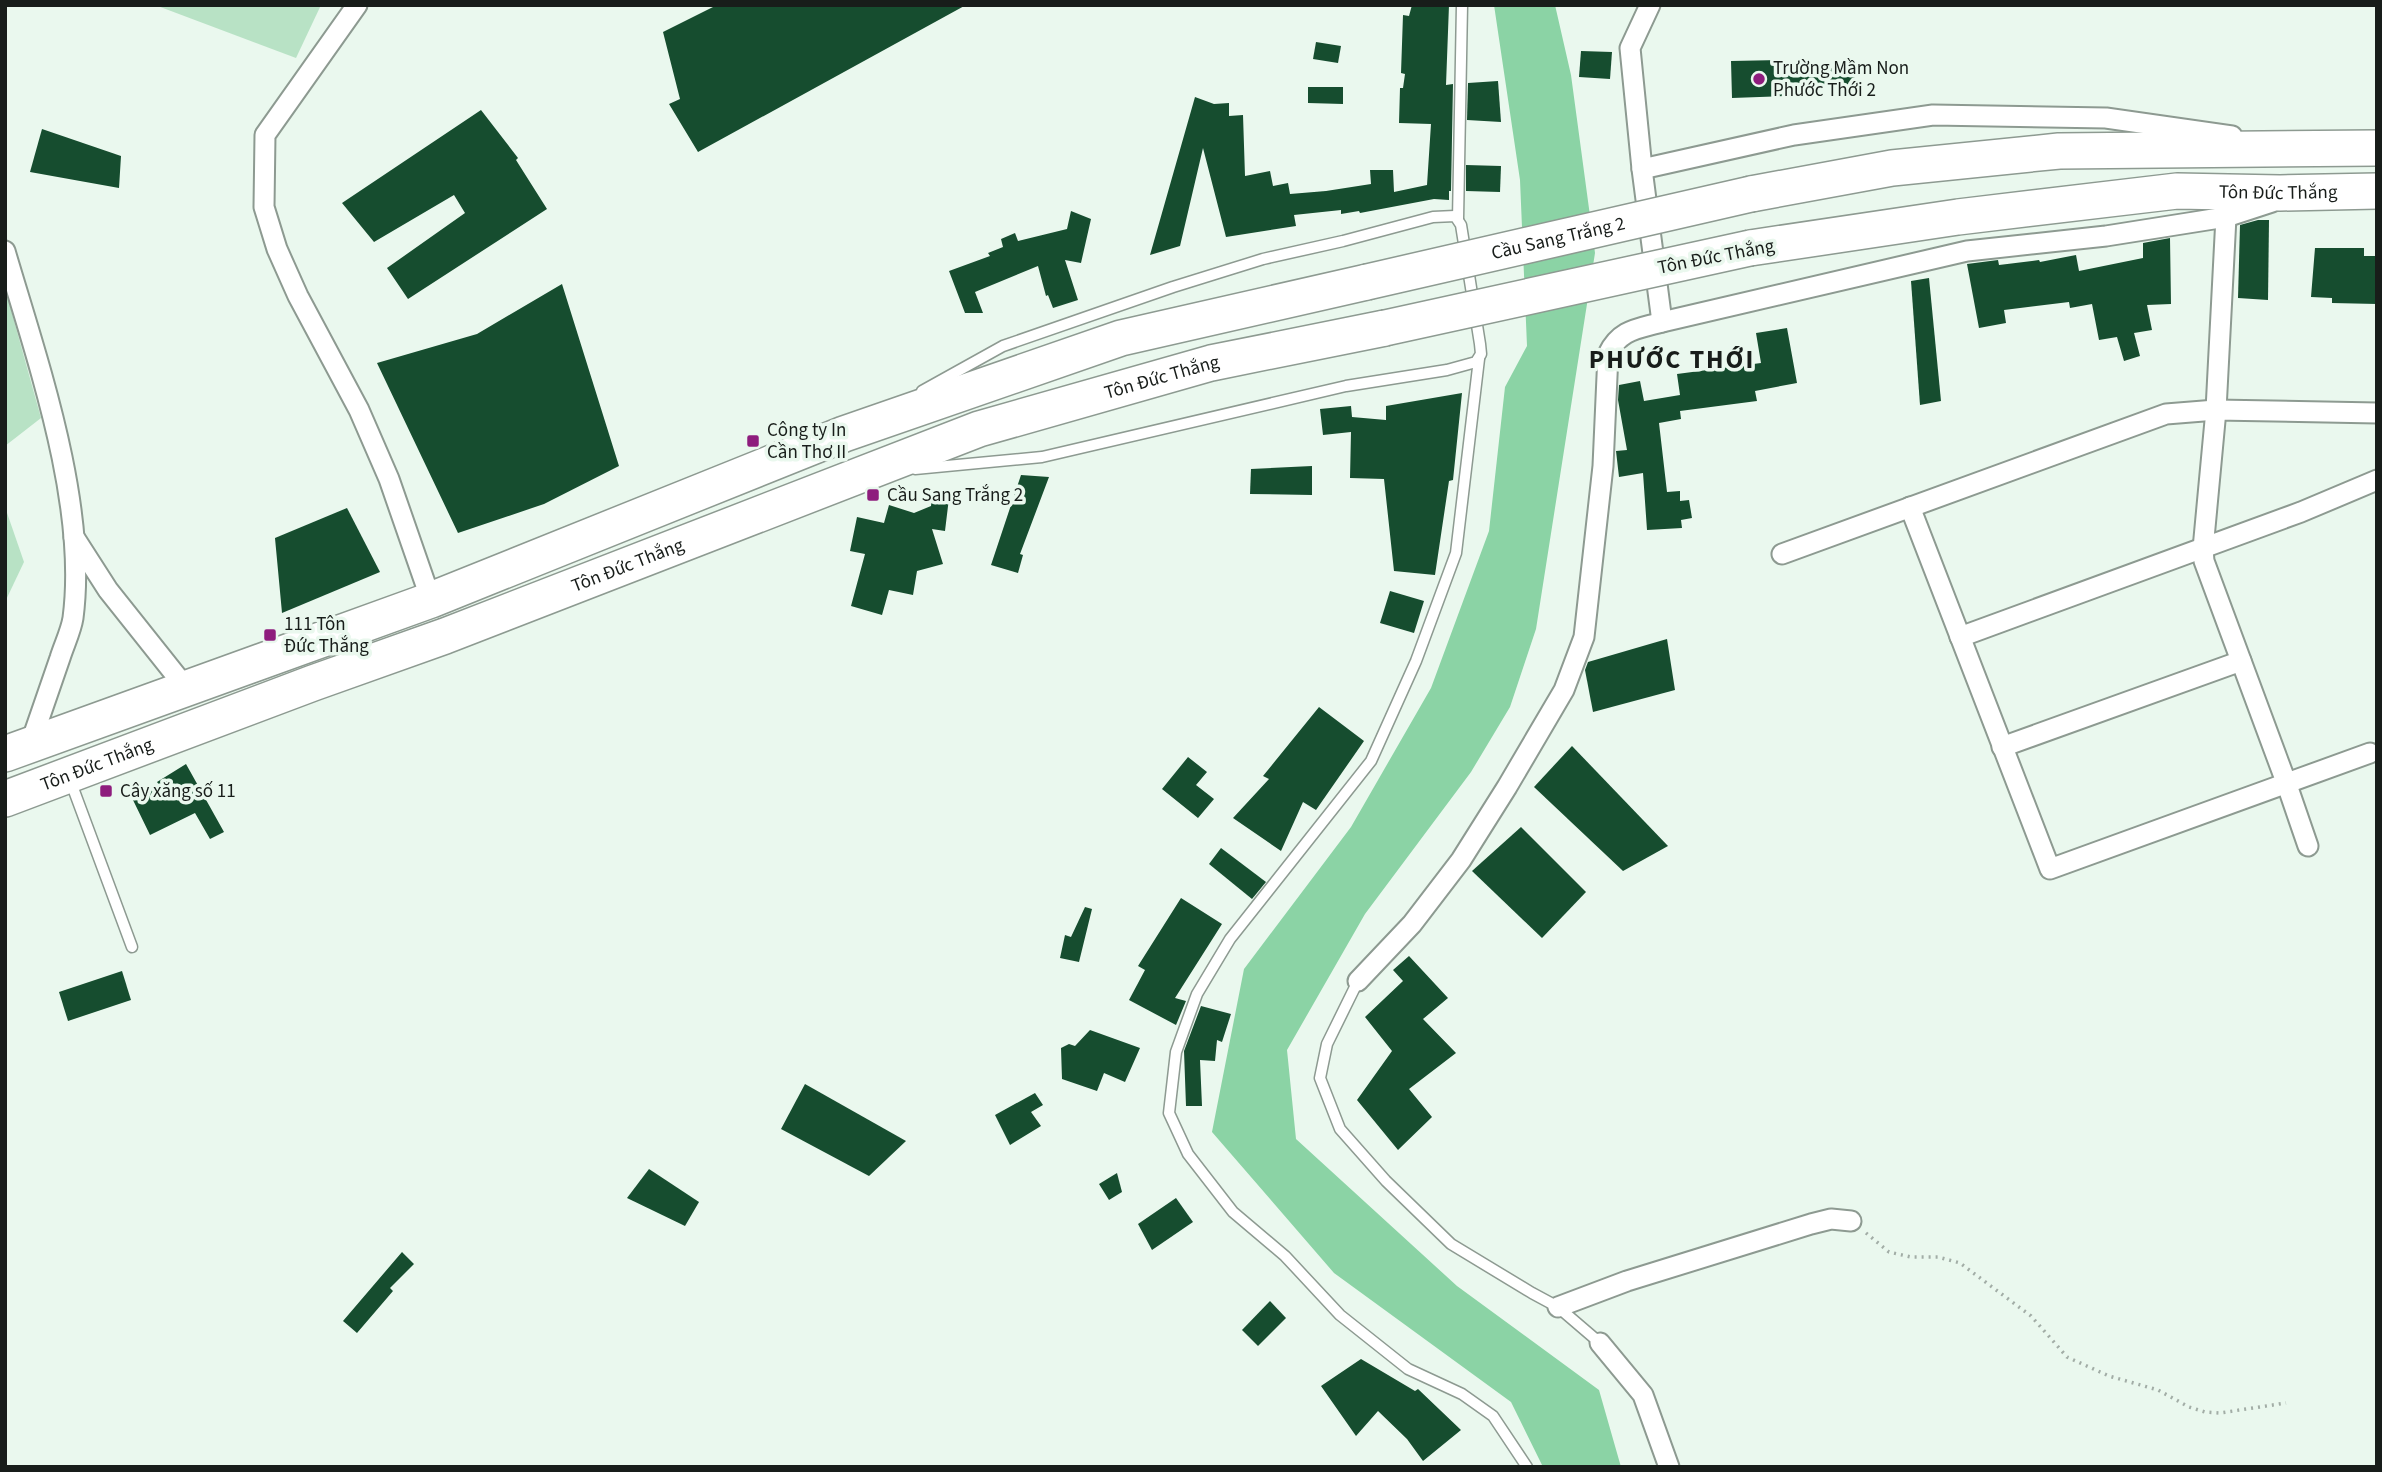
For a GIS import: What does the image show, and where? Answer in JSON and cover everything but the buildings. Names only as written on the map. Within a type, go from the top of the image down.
[{"type":"highway","points":[[2316,148],[2377,148]]},
{"type":"highway","name":"Cầu Sang Trắng 2","points":[[1367,282],[1751,194],[1892,168],[2059,150],[2316,148]]},
{"type":"highway","name":"Tôn Đức Thắng","points":[[5,799],[445,636],[979,429],[1211,363],[1750,248],[1958,217],[2177,191],[2377,191]]},
{"type":"highway","name":"Tôn Đức Thắng","points":[[18,749],[431,600],[844,434],[1121,338],[1367,282]]},
{"type":"highway","points":[[431,600],[445,636]]},
{"type":"street","points":[[357,5],[265,135],[264,206],[282,261],[359,410],[389,479],[431,600]]},
{"type":"street","points":[[1650,5],[1630,48],[1642,169],[1662,322]]},
{"type":"street","points":[[1642,169],[1794,135],[1933,115],[2106,118],[2316,148]]},
{"type":"street","points":[[1358,981],[1412,924],[1461,860],[1564,690],[1584,637],[1603,466],[1608,354],[1614,341],[1624,333],[1662,322],[1967,251],[2106,236],[2226,217],[2298,193]]},
{"type":"street","points":[[2226,217],[2216,410],[2204,561],[2308,846]]},
{"type":"street","points":[[5,251],[42,377],[61,458],[73,536],[75,581],[73,620],[18,749]]},
{"type":"street","points":[[1782,554],[2166,414],[2216,410],[2377,413]]},
{"type":"street","points":[[1959,637],[2203,549],[2377,480]]},
{"type":"street","points":[[1910,507],[2050,869],[2370,753]]},
{"type":"street","points":[[73,536],[108,590],[186,688]]},
{"type":"street","points":[[2003,747],[2241,660]]},
{"type":"street","points":[[1558,1307],[1627,1282],[1811,1224],[1831,1219],[1851,1220]]},
{"type":"street","points":[[1600,1343],[1643,1395],[1669,1467]]},
{"type":"lane","points":[[1462,5],[1458,219],[1480,354],[1456,553],[1416,661],[1371,761],[1230,939],[1197,994],[1176,1052],[1169,1114],[1188,1154],[1233,1212],[1285,1256],[1340,1315],[1408,1369],[1462,1394],[1493,1416],[1527,1467]]},
{"type":"lane","points":[[918,393],[1003,346],[1173,287],[1263,259],[1433,217],[1449,215],[1458,219]]},
{"type":"lane","points":[[858,475],[1042,457],[1346,386],[1447,370],[1471,364],[1479,359]]},
{"type":"lane","points":[[844,434],[905,400]]},
{"type":"lane","points":[[69,775],[132,947]]},
{"type":"lane","points":[[1358,981],[1327,1044],[1321,1078],[1340,1129],[1386,1181],[1451,1244],[1558,1307],[1600,1343]]},
{"type":"path","points":[[1851,1220],[1889,1252],[1911,1257],[1938,1257],[1960,1263],[2031,1316],[2067,1357],[2109,1376],[2158,1390],[2189,1407],[2205,1412],[2220,1413],[2286,1403]]},
{"type":"shaded area","points":[[155,5],[321,5],[296,58]]},
{"type":"shaded area","points":[[1494,5],[1555,5],[1571,75],[1595,253],[1536,629],[1510,707],[1471,772],[1365,914],[1287,1050],[1296,1139],[1457,1286],[1599,1390],[1621,1467],[1543,1467],[1511,1402],[1334,1273],[1212,1132],[1244,969],[1351,827],[1431,688],[1489,531],[1505,387],[1527,346],[1520,180]]},
{"type":"shaded area","points":[[5,288],[41,418],[5,446]]},
{"type":"shaded area","points":[[5,507],[24,562],[5,602]]},
{"type":"place","name":"Trường Mầm Non Phước Thới 2","points":[[1759,79]]},
{"type":"place","name":"Công ty In Cần Thơ II","points":[[753,441]]},
{"type":"place","name":"Cầu Sang Trắng 2","points":[[873,495]]},
{"type":"place","name":"111 Tôn Đức Thắng","points":[[270,635]]},
{"type":"place","name":"Cây xăng số 11","points":[[106,791]]},
{"type":"district","name":"PHƯỚC THỚI","points":[[1672,359]]}]
